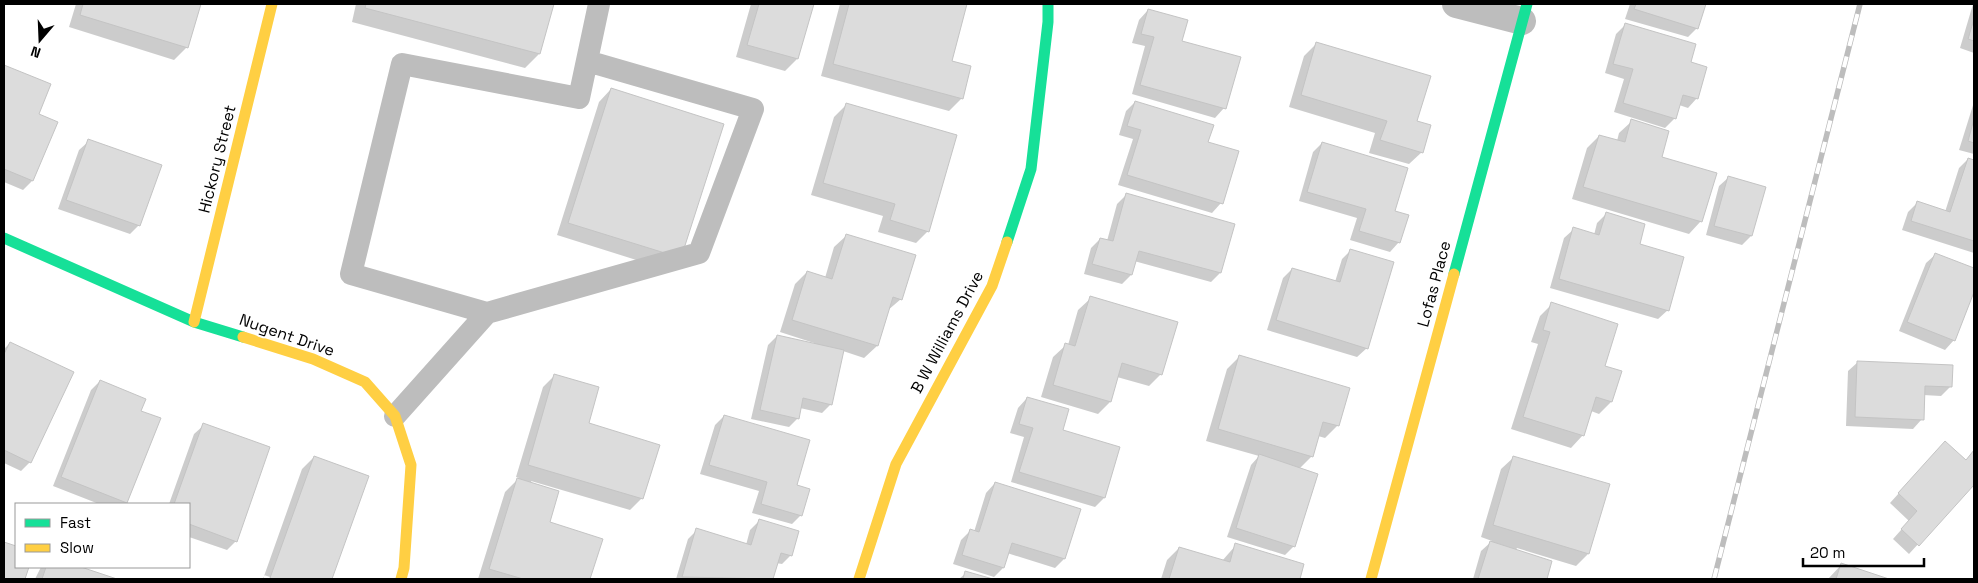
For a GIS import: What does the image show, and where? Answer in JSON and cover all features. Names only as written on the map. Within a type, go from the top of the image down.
[{"type":"street","name":"Hickory Street","points":[[194,322],[272,4]]},
{"type":"street","name":"B W Williams Drive","points":[[859,579],[896,464],[992,286],[1031,169],[1048,22],[1048,4]]},
{"type":"street","points":[[1456,4],[1524,12]]},
{"type":"street","name":"Lofas Place","points":[[1371,576],[1524,12]]},
{"type":"street","name":"Nugent Drive","points":[[4,238],[194,322],[312,358],[365,382],[395,416],[411,465],[401,579]]},
{"type":"lane","points":[[588,61],[753,109],[699,254],[487,313],[351,274],[402,64],[579,98],[599,4]]},
{"type":"lane","points":[[395,416],[487,313]]},
{"type":"building","points":[[83,4],[201,4],[188,48],[80,15]]},
{"type":"building","points":[[366,4],[554,4],[540,54],[365,8]]},
{"type":"building","points":[[759,4],[814,4],[798,59],[747,45]]},
{"type":"building","points":[[849,4],[967,4],[952,61],[971,66],[963,99],[833,64]]},
{"type":"building","points":[[1636,4],[1706,4],[1698,29],[1634,9]]},
{"type":"building","points":[[1148,9],[1188,20],[1182,41],[1241,57],[1226,109],[1140,85],[1154,37],[1141,34]]},
{"type":"building","points":[[1974,19],[1974,41],[1968,39]]},
{"type":"building","points":[[1625,23],[1696,44],[1691,62],[1707,67],[1698,99],[1683,95],[1676,119],[1623,103],[1633,69],[1613,64]]},
{"type":"building","points":[[1316,42],[1431,76],[1417,121],[1431,125],[1423,153],[1380,140],[1387,121],[1301,95]]},
{"type":"building","points":[[4,65],[51,84],[39,114],[58,122],[33,181],[4,169]]},
{"type":"building","points":[[611,88],[724,124],[681,258],[568,223]]},
{"type":"building","points":[[1135,101],[1214,125],[1208,142],[1239,151],[1223,204],[1127,175],[1141,130],[1127,126]]},
{"type":"building","points":[[846,103],[957,135],[929,232],[890,220],[895,204],[823,183]]},
{"type":"building","points":[[1631,119],[1669,131],[1662,157],[1717,173],[1702,222],[1583,187],[1599,135],[1625,142]]},
{"type":"building","points":[[1974,119],[1974,143],[1968,141]]},
{"type":"building","points":[[88,139],[162,165],[140,226],[66,200]]},
{"type":"building","points":[[1322,142],[1408,168],[1395,211],[1409,215],[1400,243],[1359,231],[1366,209],[1307,192]]},
{"type":"building","points":[[1968,158],[1974,160],[1974,241],[1911,221],[1917,201],[1950,212]]},
{"type":"building","points":[[1728,176],[1766,187],[1752,236],[1714,226]]},
{"type":"building","points":[[1126,193],[1235,224],[1221,273],[1139,251],[1132,275],[1092,264],[1100,238],[1113,241]]},
{"type":"building","points":[[1606,212],[1645,224],[1640,244],[1684,257],[1669,311],[1559,279],[1573,227],[1599,235]]},
{"type":"building","points":[[846,234],[916,255],[902,300],[893,297],[878,346],[792,320],[807,271],[832,279]]},
{"type":"building","points":[[1350,249],[1394,262],[1368,349],[1276,320],[1292,268],[1340,282]]},
{"type":"building","points":[[1935,253],[1974,268],[1974,292],[1955,341],[1907,322]]},
{"type":"building","points":[[1090,296],[1178,322],[1162,375],[1122,363],[1111,402],[1053,385],[1065,343],[1075,346]]},
{"type":"building","points":[[1551,302],[1618,324],[1605,366],[1622,371],[1612,402],[1596,397],[1584,436],[1523,417],[1550,332],[1543,330]]},
{"type":"building","points":[[777,335],[844,350],[832,405],[803,398],[799,419],[760,410]]},
{"type":"building","points":[[10,342],[74,372],[31,463],[4,450],[4,354]]},
{"type":"building","points":[[1239,355],[1350,388],[1339,426],[1323,422],[1313,457],[1218,429]]},
{"type":"building","points":[[1857,361],[1953,365],[1952,387],[1925,386],[1924,420],[1855,417]]},
{"type":"building","points":[[554,374],[599,387],[589,423],[660,445],[643,499],[528,465]]},
{"type":"building","points":[[100,380],[146,399],[141,411],[161,418],[127,503],[61,477]]},
{"type":"building","points":[[1027,397],[1069,409],[1063,430],[1120,447],[1105,498],[1019,472],[1033,428],[1019,424]]},
{"type":"building","points":[[724,415],[810,440],[797,485],[810,489],[802,516],[761,504],[767,482],[709,465]]},
{"type":"building","points":[[203,423],[270,447],[237,542],[190,524],[190,503],[174,503]]},
{"type":"building","points":[[1945,441],[1966,460],[1974,450],[1974,485],[1919,546],[1901,529],[1917,511],[1898,493]]},
{"type":"building","points":[[1259,454],[1318,474],[1295,547],[1236,528]]},
{"type":"building","points":[[314,456],[369,476],[332,579],[272,579],[270,578]]},
{"type":"building","points":[[1513,456],[1610,484],[1589,554],[1493,525]]},
{"type":"building","points":[[517,478],[559,491],[550,522],[603,539],[590,579],[523,579],[489,569]]},
{"type":"building","points":[[995,482],[1081,509],[1065,559],[1012,543],[1004,568],[962,555],[970,529],[979,532]]},
{"type":"building","points":[[759,519],[799,531],[792,556],[781,553],[773,579],[682,577],[696,528],[751,545]]},
{"type":"building","points":[[1490,541],[1552,561],[1547,579],[1478,579]]},
{"type":"building","points":[[4,542],[15,546],[15,568],[29,568],[25,579],[4,579]]},
{"type":"building","points":[[1235,543],[1304,564],[1300,579],[1169,579],[1179,547],[1230,562]]},
{"type":"building","points":[[1841,563],[1889,579],[1836,579]]},
{"type":"building","points":[[46,568],[84,568],[117,579],[42,579]]},
{"type":"building","points":[[965,571],[993,579],[963,579]]},
{"type":"railway","points":[[1714,579],[1860,4]]},
{"type":"traffic: fast","points":[[1007,242],[1031,169],[1048,22],[1048,4]]},
{"type":"traffic: fast","points":[[1454,274],[1527,4]]},
{"type":"traffic: fast","points":[[4,238],[194,322],[243,337]]},
{"type":"traffic: slow","points":[[194,322],[272,4]]},
{"type":"traffic: slow","points":[[859,579],[896,464],[992,286],[1007,242]]},
{"type":"traffic: slow","points":[[1371,579],[1454,274]]},
{"type":"traffic: slow","points":[[243,337],[313,359],[365,382],[395,416],[411,465],[404,568],[401,579]]}]
